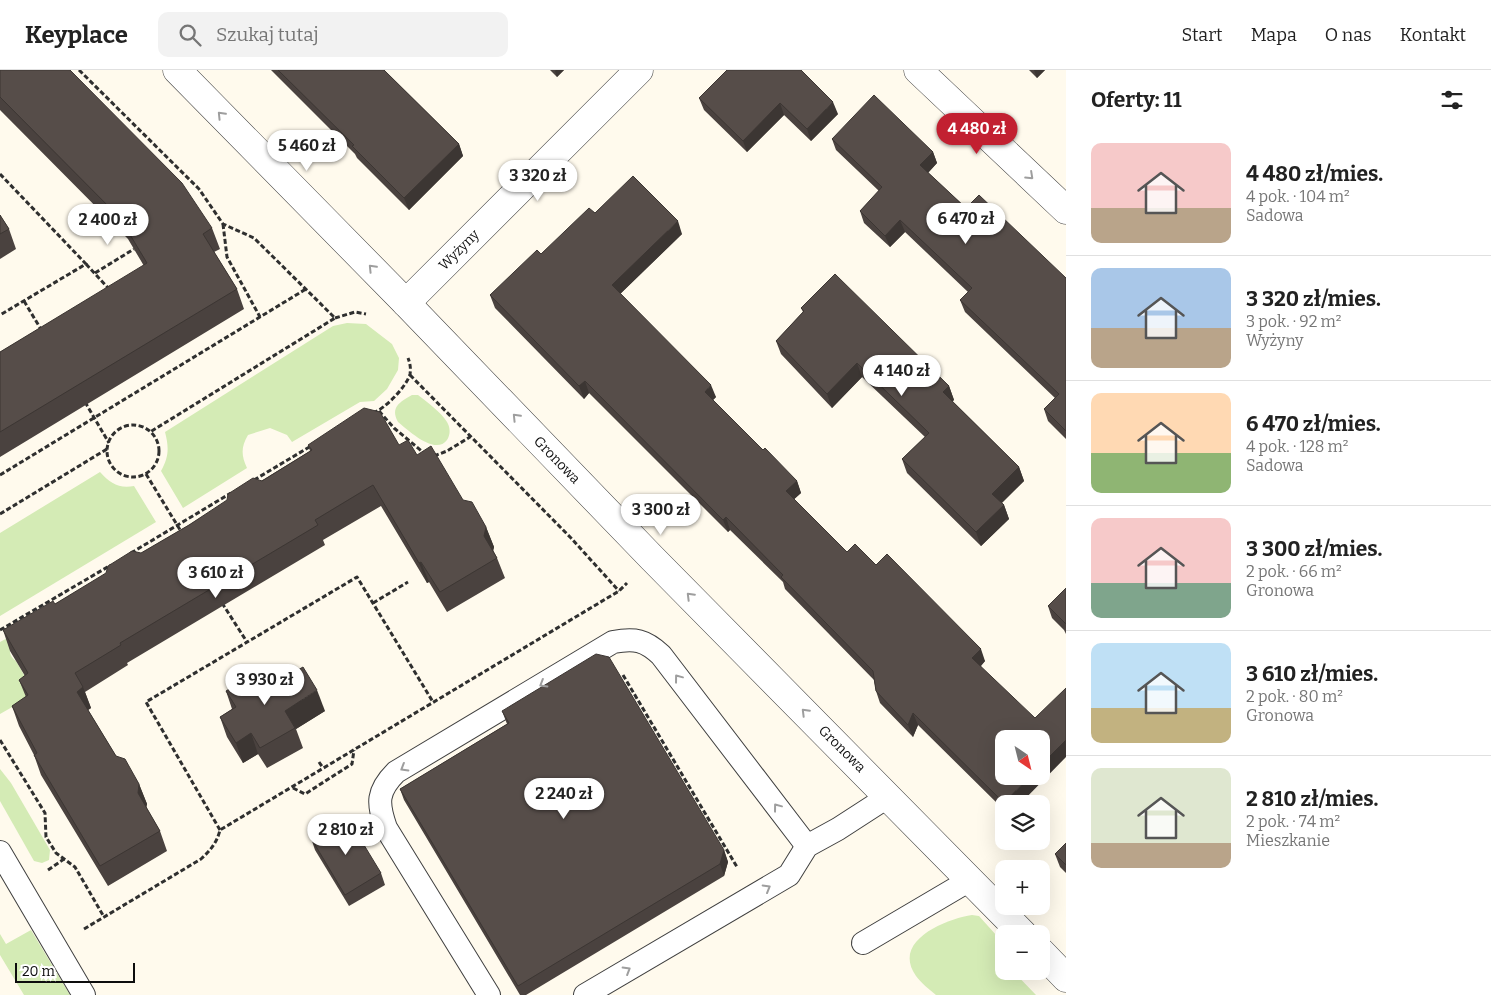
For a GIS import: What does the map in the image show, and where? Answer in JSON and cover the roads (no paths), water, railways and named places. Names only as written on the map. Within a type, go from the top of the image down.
[{"type":"street","name":"Gronowa","points":[[178,70],[652,558],[1014,925]]},
{"type":"street","name":"Wyżyny","points":[[406,303],[639,70]]},
{"type":"street","points":[[918,70],[1066,210]]},
{"type":"street","points":[[1050,961],[1066,978]]},
{"type":"lane","points":[[489,995],[386,828],[380,813],[379,796],[386,782],[396,772],[613,642],[636,640],[650,646],[661,655],[807,846]]},
{"type":"lane","points":[[585,995],[788,875],[807,846],[838,829],[888,796]]},
{"type":"lane","points":[[0,852],[84,995]]},
{"type":"lane","points":[[863,943],[970,880]]}]
